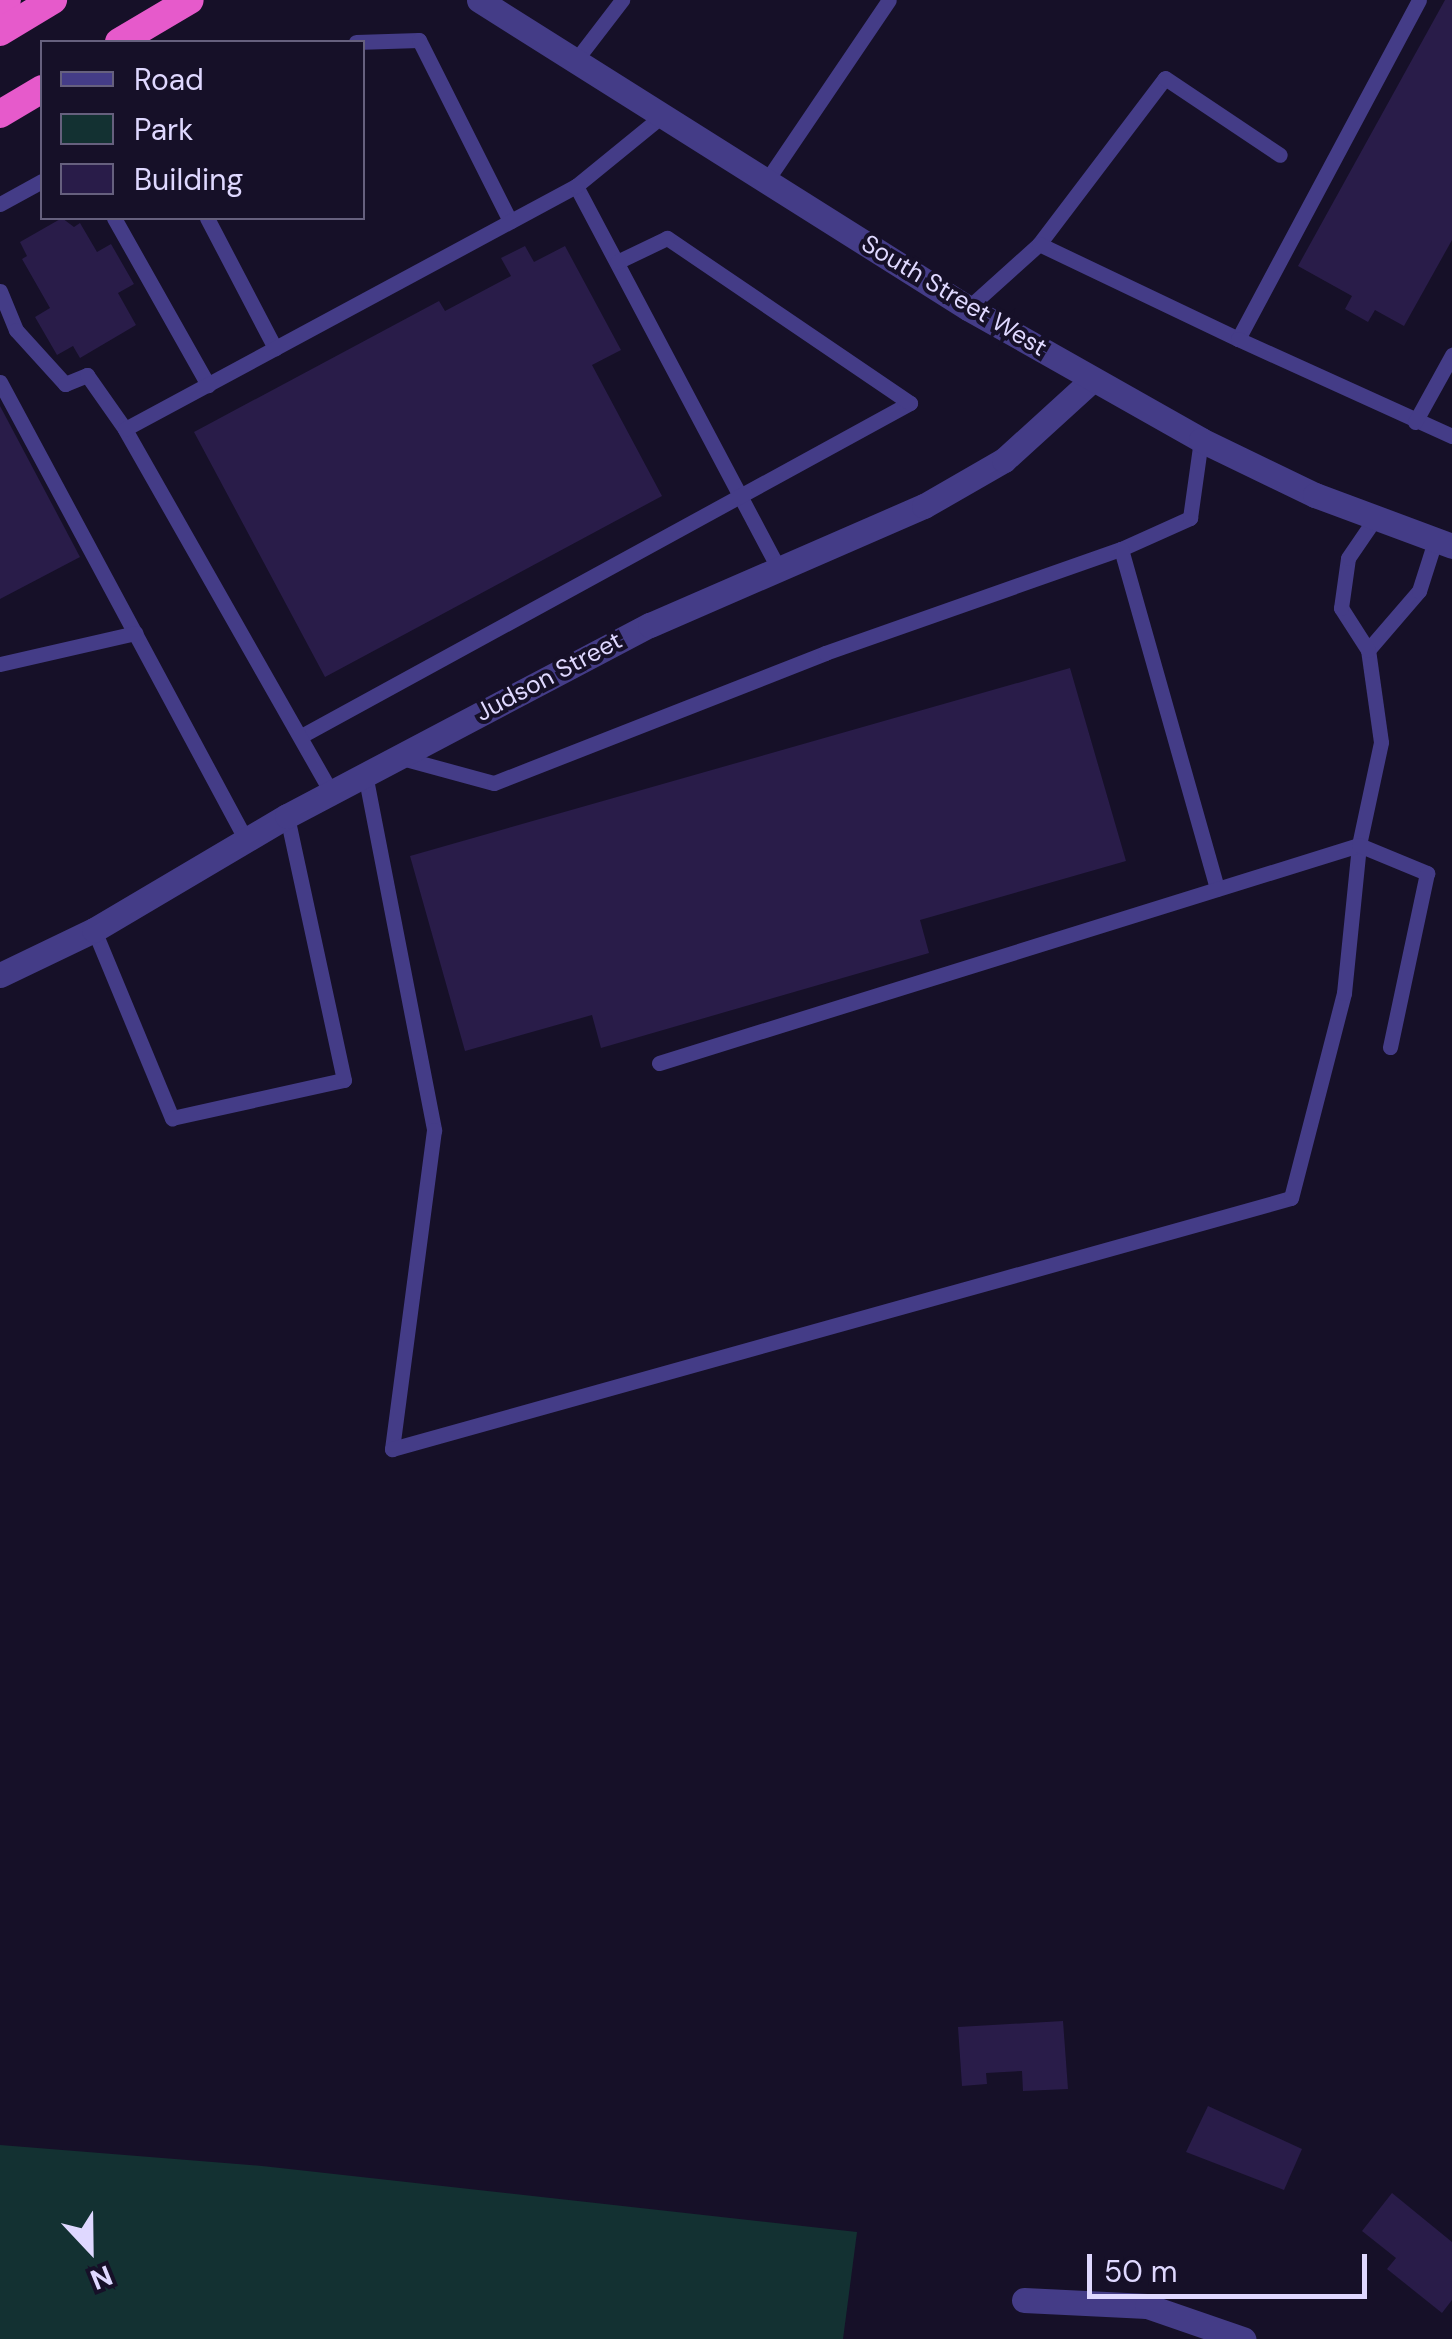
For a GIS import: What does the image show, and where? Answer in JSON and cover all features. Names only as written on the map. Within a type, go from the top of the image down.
[{"type":"highway","points":[[0,10],[7,0]]},
{"type":"highway","points":[[0,32],[54,0]]},
{"type":"highway","points":[[122,40],[190,0]]},
{"type":"highway","points":[[0,114],[40,90]]},
{"type":"street","name":"South Street West","points":[[479,0],[968,308],[1201,440],[1374,520],[1443,543]]},
{"type":"street","name":"Judson Street","points":[[0,974],[94,930],[287,816],[650,625],[924,506],[1004,460],[1093,378]]},
{"type":"street","points":[[1024,2300],[1147,2306],[1243,2339]]},
{"type":"lane","points":[[576,60],[622,0]]},
{"type":"lane","points":[[766,180],[888,0]]},
{"type":"lane","points":[[1238,339],[1419,0]]},
{"type":"lane","points":[[365,42],[419,40],[510,222]]},
{"type":"lane","points":[[968,308],[1039,244],[1165,78],[1280,155]]},
{"type":"lane","points":[[126,429],[576,186],[663,115]]},
{"type":"lane","points":[[0,204],[40,182]]},
{"type":"lane","points":[[576,186],[778,568]]},
{"type":"lane","points":[[115,220],[208,384]]},
{"type":"lane","points":[[208,220],[275,348]]},
{"type":"lane","points":[[303,735],[910,403],[667,238],[617,262]]},
{"type":"lane","points":[[1039,244],[1452,436]]},
{"type":"lane","points":[[0,291],[16,330],[65,384],[88,376],[126,429],[332,792]]},
{"type":"lane","points":[[1415,422],[1452,356]]},
{"type":"lane","points":[[0,382],[246,840]]},
{"type":"lane","points":[[398,757],[494,783],[825,653],[1121,549],[1190,518],[1201,440]]},
{"type":"lane","points":[[365,774],[434,1130],[392,1449],[1291,1198],[1344,993],[1358,845],[1382,742],[1368,650],[1341,608],[1348,558],[1374,520]]},
{"type":"lane","points":[[1368,650],[1419,590],[1443,543]]},
{"type":"lane","points":[[1121,549],[1216,889]]},
{"type":"lane","points":[[0,664],[134,633]]},
{"type":"lane","points":[[94,930],[172,1118],[344,1080],[287,816]]},
{"type":"lane","points":[[659,1062],[1358,845],[1427,873],[1390,1047]]},
{"type":"green space","points":[[0,2145],[262,2166],[857,2232],[843,2339],[0,2339]]},
{"type":"building","points":[[1445,0],[1452,0],[1452,240],[1404,326],[1375,310],[1368,322],[1345,309],[1352,296],[1298,266]]},
{"type":"building","points":[[65,220],[74,227],[80,223],[97,252],[111,244],[134,284],[118,293],[136,325],[80,358],[73,346],[57,355],[35,317],[50,308],[22,259],[27,256],[20,242]]},
{"type":"building","points":[[525,246],[534,262],[565,246],[621,350],[592,365],[662,496],[325,677],[194,432],[439,301],[445,311],[511,276],[501,258]]},
{"type":"building","points":[[0,406],[80,557],[0,599]]},
{"type":"building","points":[[1070,668],[1126,861],[920,920],[929,953],[601,1048],[592,1015],[465,1051],[410,856]]},
{"type":"building","points":[[1063,2021],[1068,2089],[1023,2091],[1022,2071],[986,2073],[987,2084],[962,2086],[958,2027]]},
{"type":"building","points":[[1208,2106],[1302,2149],[1284,2190],[1186,2152]]},
{"type":"building","points":[[1392,2193],[1452,2242],[1452,2300],[1442,2313],[1387,2269],[1396,2258],[1362,2231]]}]
